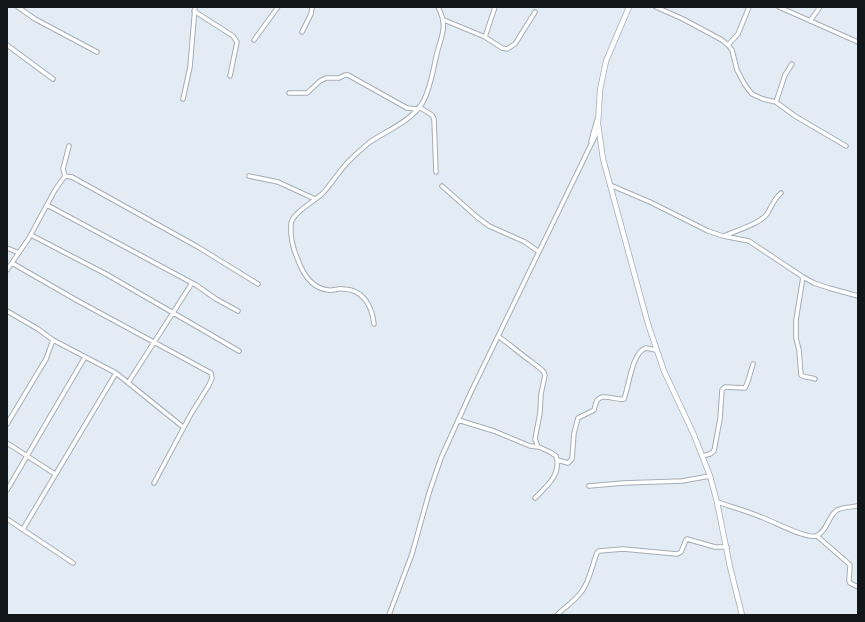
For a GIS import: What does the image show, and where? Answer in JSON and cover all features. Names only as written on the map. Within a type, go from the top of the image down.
[{"type":"street","points":[[18,7],[35,19],[97,52]]},
{"type":"street","points":[[254,40],[278,7]]},
{"type":"street","points":[[302,32],[312,7]]},
{"type":"street","points":[[374,324],[373,313],[370,306],[356,292],[345,289],[329,290],[318,286],[303,274],[292,242],[291,225],[295,216],[323,193],[337,173],[352,157],[371,142],[396,128],[418,108],[425,97],[433,77],[444,29],[444,20],[438,7]]},
{"type":"street","points":[[485,36],[495,7]]},
{"type":"street","points":[[629,7],[606,61],[600,90],[598,130],[603,159],[656,350],[664,372],[710,476],[742,615]]},
{"type":"street","points":[[656,7],[683,19],[722,40],[728,45],[732,50],[737,70],[745,86],[752,94],[763,100],[776,102],[795,116],[846,146]]},
{"type":"street","points":[[728,45],[738,34],[749,7]]},
{"type":"street","points":[[779,7],[858,42]]},
{"type":"street","points":[[810,21],[820,7]]},
{"type":"street","points":[[194,9],[233,36],[237,42],[230,76]]},
{"type":"street","points":[[183,99],[190,67],[194,9]]},
{"type":"street","points":[[444,20],[485,36],[502,48],[510,48],[535,12]]},
{"type":"street","points":[[7,45],[53,79]]},
{"type":"street","points":[[776,102],[785,75],[792,64]]},
{"type":"street","points":[[289,93],[308,93],[320,81],[326,78],[339,78],[345,75],[350,76],[407,108],[418,108],[432,115],[434,119],[436,172]]},
{"type":"street","points":[[591,144],[598,116]]},
{"type":"street","points":[[389,615],[412,554],[434,478],[458,420],[598,130]]},
{"type":"street","points":[[65,176],[63,169],[69,146]]},
{"type":"street","points":[[7,270],[19,253],[55,190],[65,176]]},
{"type":"street","points":[[65,176],[72,177],[198,247],[258,284]]},
{"type":"street","points":[[249,176],[278,182],[315,199]]},
{"type":"street","points":[[609,184],[650,202],[708,231],[723,236],[749,241],[803,277],[829,288],[858,296]]},
{"type":"street","points":[[442,186],[476,217],[489,226],[525,242],[539,252]]},
{"type":"street","points":[[723,236],[755,224],[767,214],[772,202],[781,193]]},
{"type":"street","points":[[47,205],[192,283],[238,311]]},
{"type":"street","points":[[30,235],[106,274],[239,351]]},
{"type":"street","points":[[7,248],[19,253]]},
{"type":"street","points":[[12,263],[71,297],[211,373],[212,378],[209,386],[183,428],[154,483]]},
{"type":"street","points":[[803,277],[796,320],[796,338],[799,350],[801,375],[815,379]]},
{"type":"street","points":[[128,383],[192,283]]},
{"type":"street","points":[[7,311],[38,329],[53,340],[116,373],[183,428]]},
{"type":"street","points":[[499,337],[517,349],[533,363],[542,368],[545,375],[541,394],[540,413],[534,439],[539,447]]},
{"type":"street","points":[[7,424],[46,359],[53,340]]},
{"type":"street","points":[[557,460],[568,463],[572,459],[574,433],[578,418],[594,410],[597,401],[601,398],[610,397],[624,399],[638,353],[646,348],[656,350]]},
{"type":"street","points":[[7,490],[85,357]]},
{"type":"street","points":[[702,456],[710,454],[714,451],[720,419],[722,390],[724,387],[745,388],[753,364]]},
{"type":"street","points":[[23,529],[116,373]]},
{"type":"street","points":[[458,420],[494,431],[530,446],[539,447],[556,456],[556,473],[536,498]]},
{"type":"street","points":[[7,444],[55,474]]},
{"type":"street","points":[[589,486],[682,481],[710,476]]},
{"type":"street","points":[[717,502],[760,516],[802,534],[817,536],[848,562],[850,565],[848,581],[858,587]]},
{"type":"street","points":[[817,536],[836,511],[858,506]]},
{"type":"street","points":[[7,519],[73,563]]},
{"type":"street","points":[[557,615],[574,601],[582,591],[599,550],[623,549],[677,554],[681,552],[686,540],[688,539],[716,547],[727,547]]}]
